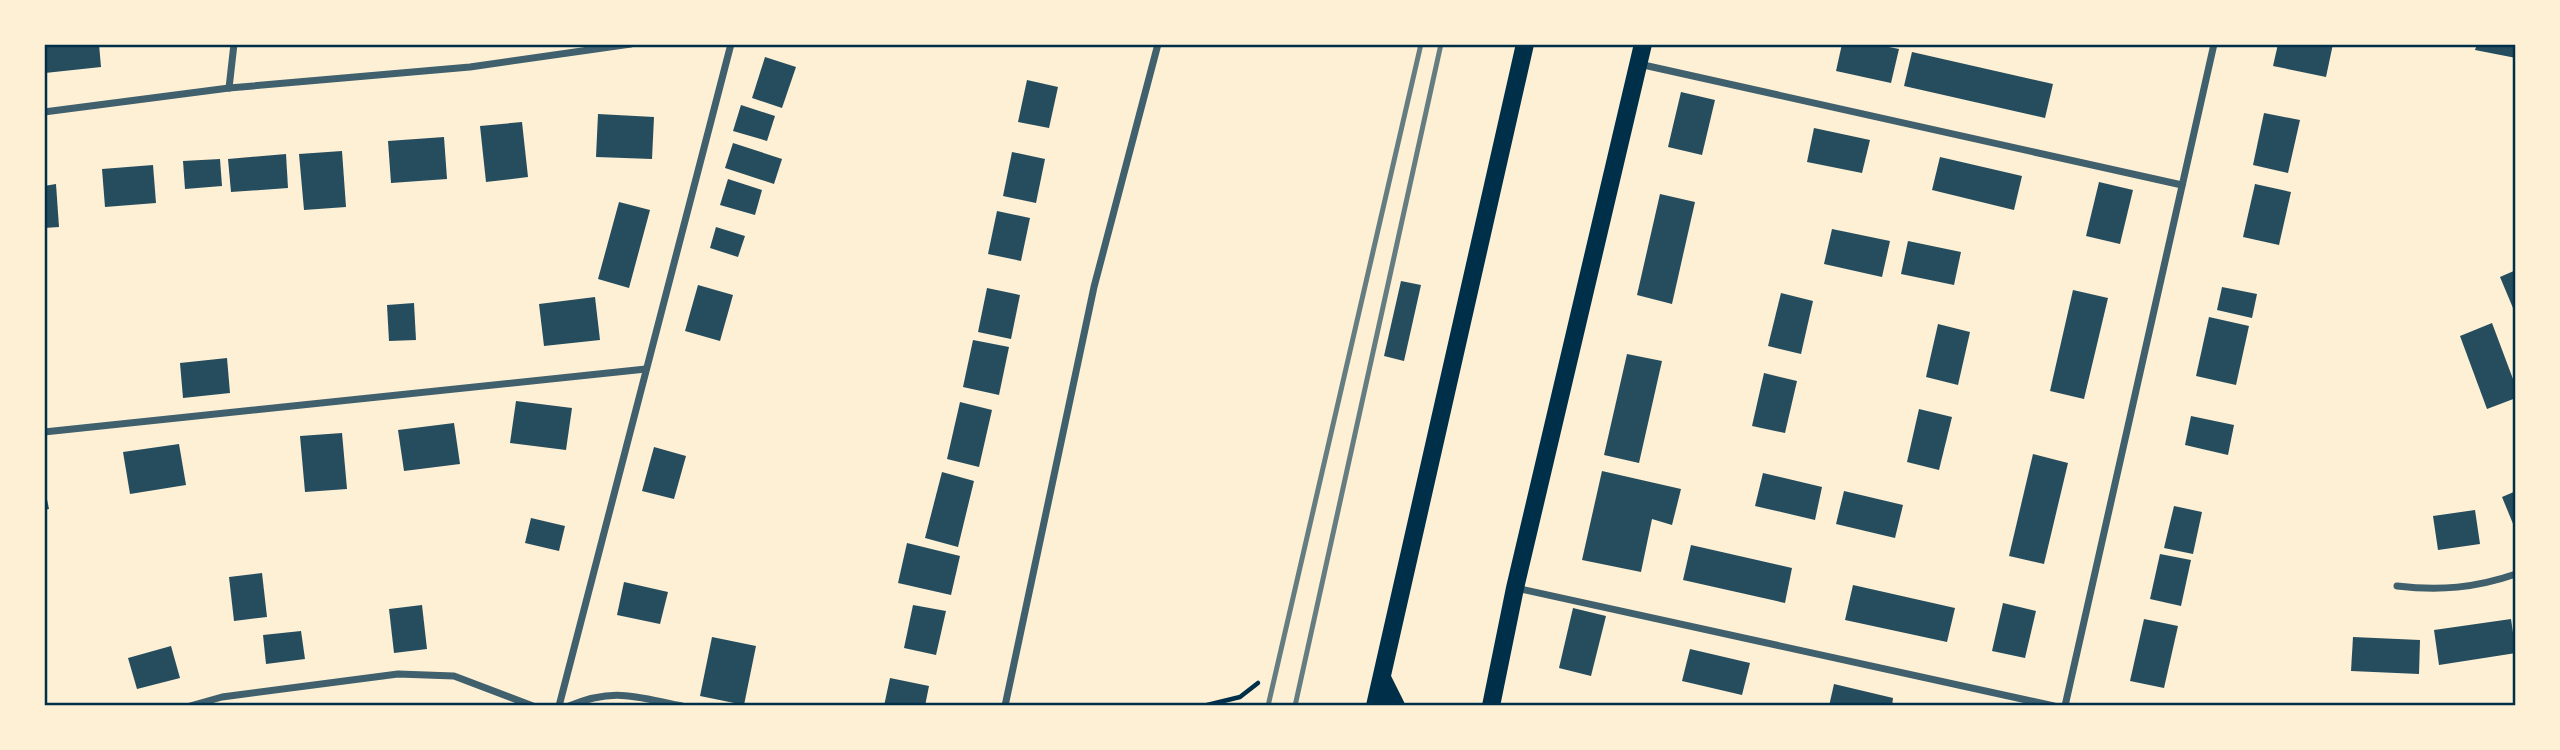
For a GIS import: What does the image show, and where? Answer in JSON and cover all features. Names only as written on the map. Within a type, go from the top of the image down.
[{"type":"main road","points":[[1375,706],[1525,44]]},
{"type":"main road","points":[[1491,706],[1515,588],[1643,44]]},
{"type":"main road","points":[[1382,678],[1396,706]]},
{"type":"street","points":[[229,88],[234,44]]},
{"type":"street","points":[[44,112],[229,88],[470,67],[631,44]]},
{"type":"street","points":[[559,706],[731,44]]},
{"type":"street","points":[[1005,706],[1091,299],[1158,44]]},
{"type":"street","points":[[2065,706],[2214,44]]},
{"type":"street","points":[[1639,64],[2182,185]]},
{"type":"street","points":[[44,432],[646,369]]},
{"type":"street","points":[[2397,586],[2440,591],[2486,584],[2516,574]]},
{"type":"street","points":[[1515,588],[2054,706]]},
{"type":"street","points":[[190,706],[222,696],[398,674],[454,676],[509,694],[533,706]]},
{"type":"street","points":[[569,706],[592,696],[616,693],[682,706]]},
{"type":"path","points":[[1203,706],[1240,697],[1258,684]]},
{"type":"building","points":[[44,44],[99,44],[101,67],[45,73]]},
{"type":"building","points":[[1842,44],[1874,44],[1899,49],[1891,83],[1836,71]]},
{"type":"building","points":[[2278,44],[2333,44],[2326,77],[2273,66]]},
{"type":"building","points":[[2477,44],[2516,44],[2516,58],[2475,50]]},
{"type":"building","points":[[1912,52],[2053,84],[2045,118],[1904,86]]},
{"type":"building","points":[[765,57],[796,67],[782,108],[752,98]]},
{"type":"building","points":[[1027,80],[1058,87],[1049,128],[1018,122]]},
{"type":"building","points":[[1681,92],[1715,100],[1702,155],[1668,147]]},
{"type":"building","points":[[741,105],[775,116],[767,141],[733,131]]},
{"type":"building","points":[[2264,113],[2300,120],[2288,173],[2253,165]]},
{"type":"building","points":[[598,114],[654,117],[652,159],[596,157]]},
{"type":"building","points":[[522,122],[528,177],[486,182],[480,126]]},
{"type":"building","points":[[1814,128],[1870,140],[1862,173],[1807,162]]},
{"type":"building","points":[[444,137],[447,179],[391,183],[388,141]]},
{"type":"building","points":[[733,143],[782,159],[774,184],[725,168]]},
{"type":"building","points":[[342,151],[346,207],[304,210],[299,154]]},
{"type":"building","points":[[1012,152],[1045,159],[1036,203],[1003,196]]},
{"type":"building","points":[[286,154],[288,188],[231,192],[228,159]]},
{"type":"building","points":[[1940,157],[2022,176],[2014,210],[1932,190]]},
{"type":"building","points":[[220,159],[222,186],[185,189],[183,161]]},
{"type":"building","points":[[153,165],[156,203],[105,207],[102,169]]},
{"type":"building","points":[[728,179],[762,190],[755,215],[720,205]]},
{"type":"building","points":[[2099,182],[2133,190],[2120,244],[2086,236]]},
{"type":"building","points":[[56,184],[59,227],[44,228],[44,186]]},
{"type":"building","points":[[2255,184],[2291,192],[2279,245],[2243,237]]},
{"type":"building","points":[[1660,194],[1695,202],[1672,304],[1637,295]]},
{"type":"building","points":[[619,202],[650,210],[629,288],[598,279]]},
{"type":"building","points":[[997,211],[1030,218],[1021,261],[988,254]]},
{"type":"building","points":[[716,227],[745,236],[738,257],[710,248]]},
{"type":"building","points":[[1832,229],[1890,241],[1882,277],[1824,264]]},
{"type":"building","points":[[1908,241],[1961,252],[1954,285],[1901,274]]},
{"type":"building","points":[[2516,270],[2516,307],[2513,308],[2500,277]]},
{"type":"building","points":[[1401,281],[1421,285],[1404,361],[1384,356]]},
{"type":"building","points":[[698,285],[733,295],[720,341],[685,331]]},
{"type":"building","points":[[2222,287],[2257,294],[2252,318],[2217,310]]},
{"type":"building","points":[[987,288],[1020,295],[1011,339],[978,332]]},
{"type":"building","points":[[2073,290],[2108,298],[2084,399],[2050,391]]},
{"type":"building","points":[[1781,293],[1813,301],[1801,354],[1768,346]]},
{"type":"building","points":[[595,297],[600,340],[544,346],[539,304]]},
{"type":"building","points":[[414,303],[416,340],[389,341],[387,305]]},
{"type":"building","points":[[2209,317],[2249,326],[2236,385],[2196,376]]},
{"type":"building","points":[[2492,323],[2516,387],[2516,398],[2487,409],[2460,336]]},
{"type":"building","points":[[1938,324],[1970,332],[1958,385],[1926,377]]},
{"type":"building","points":[[973,340],[1009,347],[999,395],[963,387]]},
{"type":"building","points":[[1627,354],[1662,361],[1639,463],[1604,455]]},
{"type":"building","points":[[227,358],[230,393],[183,398],[180,363]]},
{"type":"building","points":[[1764,373],[1797,381],[1785,433],[1752,426]]},
{"type":"building","points":[[516,401],[572,408],[566,450],[510,443]]},
{"type":"building","points":[[960,402],[992,410],[979,467],[947,459]]},
{"type":"building","points":[[1919,409],[1952,417],[1939,470],[1907,462]]},
{"type":"building","points":[[2191,416],[2234,425],[2228,455],[2185,445]]},
{"type":"building","points":[[454,423],[460,464],[404,471],[398,430]]},
{"type":"building","points":[[342,433],[347,489],[305,492],[300,436]]},
{"type":"building","points":[[179,444],[186,485],[130,494],[123,452]]},
{"type":"building","points":[[654,447],[686,456],[674,499],[642,491]]},
{"type":"building","points":[[2033,454],[2068,463],[2044,564],[2009,556]]},
{"type":"building","points":[[1602,471],[1681,489],[1672,525],[1652,519],[1641,572],[1582,560]]},
{"type":"building","points":[[942,472],[974,481],[958,547],[925,538]]},
{"type":"building","points":[[1763,473],[1822,487],[1815,520],[1755,506]]},
{"type":"building","points":[[44,485],[49,509],[44,510]]},
{"type":"building","points":[[1844,491],[1903,505],[1895,538],[1836,524]]},
{"type":"building","points":[[2516,491],[2516,531],[2502,497]]},
{"type":"building","points":[[2174,506],[2202,512],[2193,554],[2164,548]]},
{"type":"building","points":[[2475,510],[2480,544],[2438,550],[2433,516]]},
{"type":"building","points":[[531,518],[565,526],[559,551],[525,543]]},
{"type":"building","points":[[907,543],[960,556],[951,595],[898,583]]},
{"type":"building","points":[[1691,545],[1792,568],[1785,603],[1683,580]]},
{"type":"building","points":[[2160,554],[2191,560],[2181,606],[2150,599]]},
{"type":"building","points":[[262,573],[267,617],[234,621],[229,577]]},
{"type":"building","points":[[624,582],[668,592],[660,624],[617,615]]},
{"type":"building","points":[[1853,585],[1955,608],[1947,642],[1845,620]]},
{"type":"building","points":[[2003,603],[2036,611],[2025,658],[1992,651]]},
{"type":"building","points":[[422,605],[427,649],[394,653],[389,609]]},
{"type":"building","points":[[913,605],[946,611],[936,655],[904,648]]},
{"type":"building","points":[[1573,608],[1606,616],[1591,676],[1559,668]]},
{"type":"building","points":[[2144,619],[2178,626],[2164,688],[2130,681]]},
{"type":"building","points":[[2511,619],[2516,653],[2439,665],[2434,630]]},
{"type":"building","points":[[301,631],[305,659],[266,664],[263,635]]},
{"type":"building","points":[[712,637],[756,646],[744,705],[700,696]]},
{"type":"building","points":[[2353,637],[2420,640],[2419,674],[2351,671]]},
{"type":"building","points":[[171,646],[180,678],[137,689],[128,658]]},
{"type":"building","points":[[1690,649],[1750,663],[1742,695],[1682,681]]},
{"type":"building","points":[[890,678],[929,686],[925,706],[884,706]]},
{"type":"building","points":[[1834,684],[1893,698],[1892,706],[1829,706]]},
{"type":"railway","points":[[1268,706],[1421,44]]},
{"type":"railway","points":[[1295,706],[1441,44]]}]
